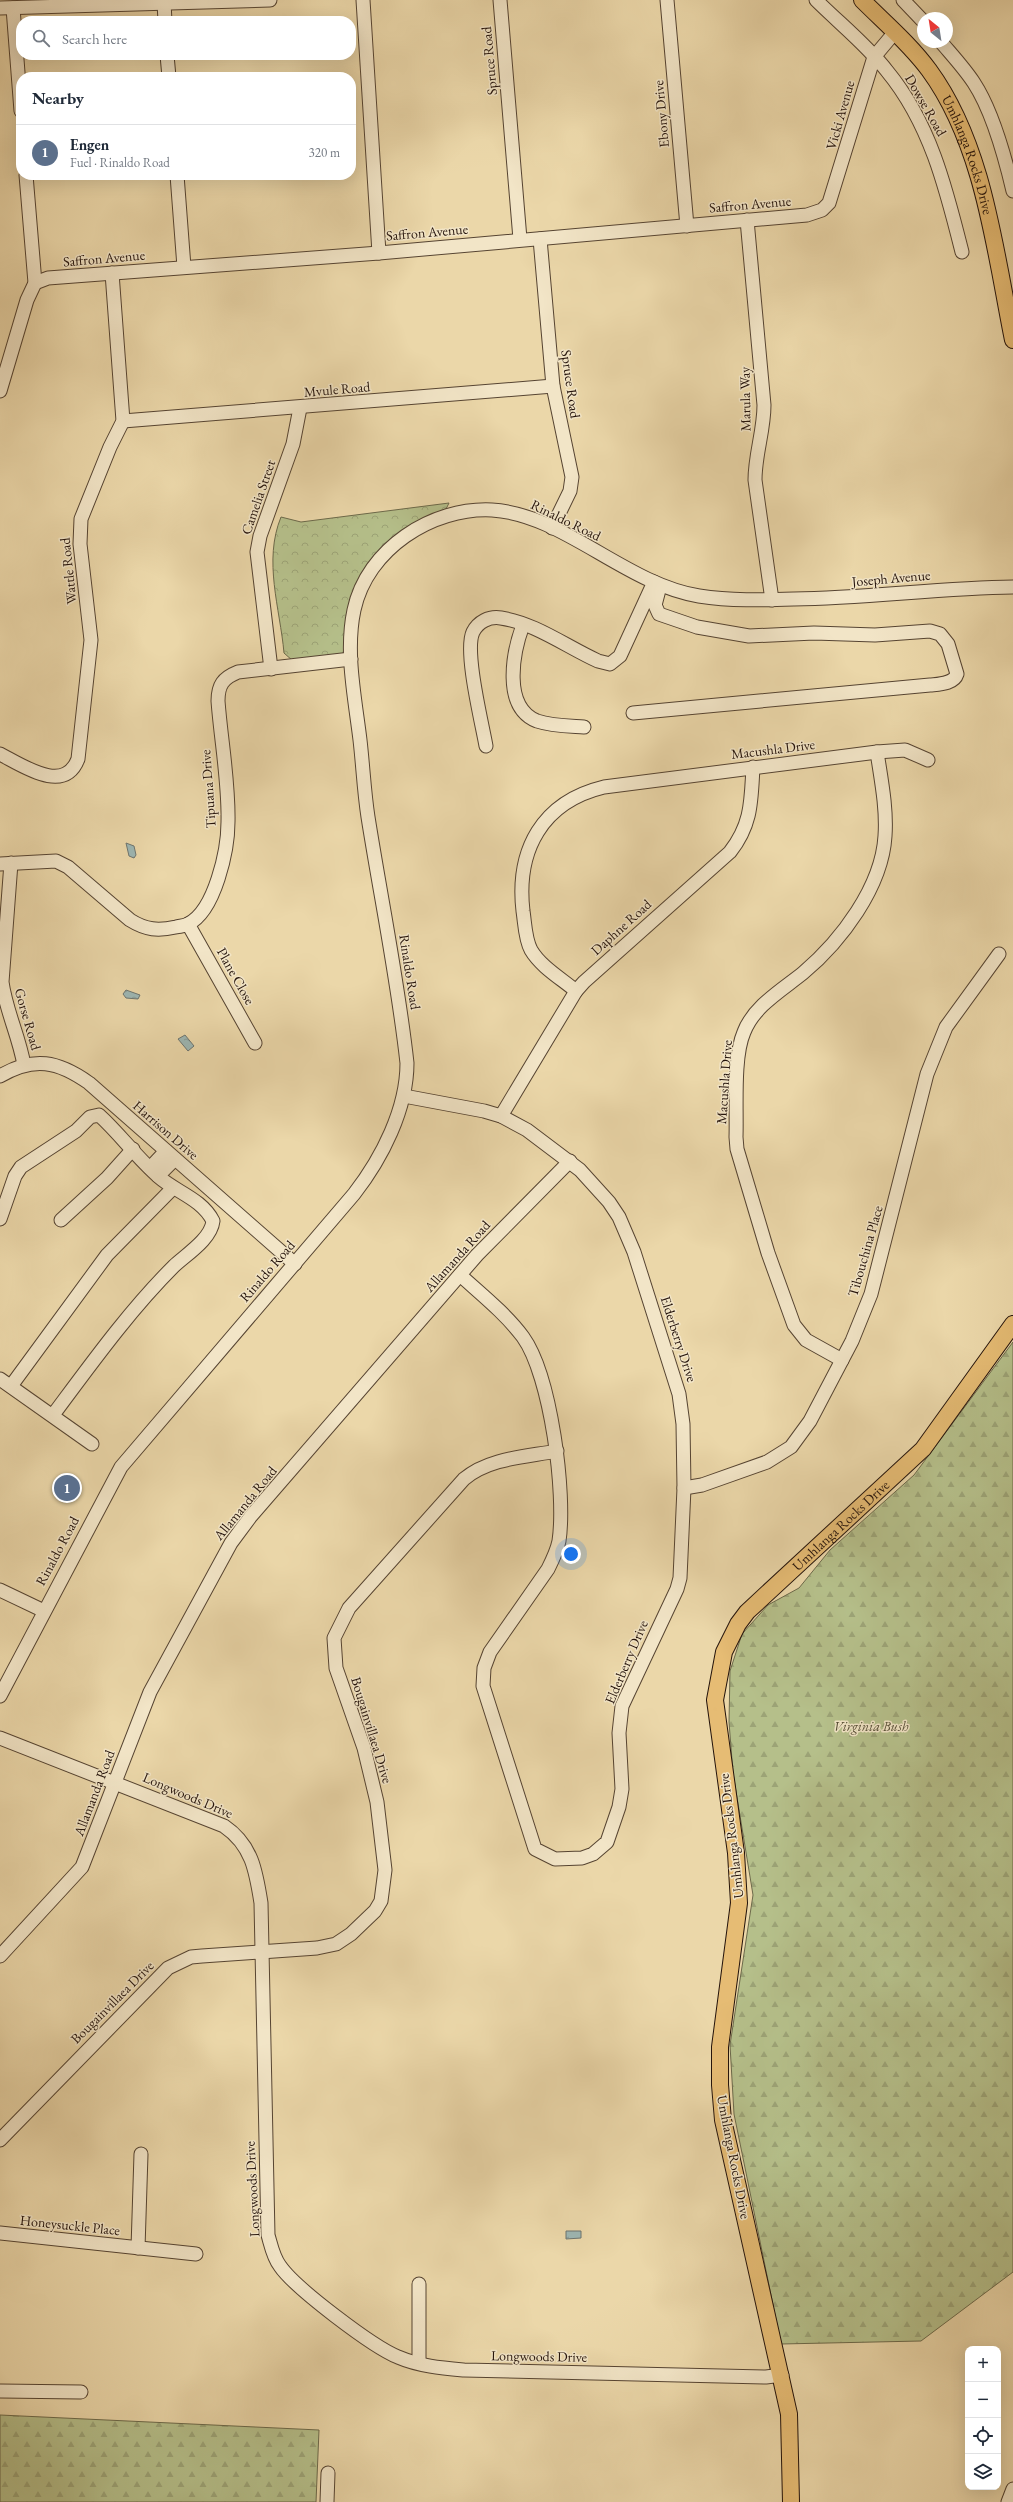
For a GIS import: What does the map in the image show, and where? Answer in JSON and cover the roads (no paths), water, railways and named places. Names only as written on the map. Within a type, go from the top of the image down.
[{"type":"main road","name":"Umhlanga Rocks Drive","points":[[862,0],[895,32],[928,69],[954,111],[965,138],[990,224],[1013,340]]},
{"type":"main road","name":"Umhlanga Rocks Drive","points":[[791,2502],[791,2436],[782,2375],[723,2120],[720,2085],[720,2047],[739,1903],[736,1853],[715,1716],[716,1685],[719,1670],[730,1638],[747,1612],[923,1449],[1013,1324]]},
{"type":"street","points":[[16,77],[6,8],[270,0]]},
{"type":"street","points":[[363,0],[379,253]]},
{"type":"street","name":"Spruce Road","points":[[500,0],[520,239]]},
{"type":"street","name":"Ebony Drive","points":[[667,0],[687,226]]},
{"type":"street","name":"Dowse Road","points":[[816,0],[887,70],[898,86],[935,153],[962,252]]},
{"type":"street","points":[[903,0],[917,15]]},
{"type":"street","points":[[164,3],[165,16]]},
{"type":"street","name":"Vicki Avenue","points":[[822,210],[829,202],[834,192],[874,58],[895,32]]},
{"type":"street","points":[[946,48],[975,84],[1000,146],[1013,191]]},
{"type":"street","points":[[168,60],[169,72]]},
{"type":"street","points":[[0,391],[27,300],[35,283],[26,180]]},
{"type":"street","points":[[176,180],[184,267]]},
{"type":"street","name":"Saffron Avenue","points":[[35,283],[48,278],[379,253],[520,239],[540,239],[807,215],[822,210]]},
{"type":"street","name":"Marula Way","points":[[747,220],[764,405],[763,432],[756,461],[755,480],[772,600]]},
{"type":"street","name":"Spruce Road","points":[[540,239],[553,386],[572,477],[570,490],[552,528]]},
{"type":"street","name":"Wattle Road","points":[[0,754],[49,777],[59,777],[69,772],[78,759],[91,640],[80,544],[81,519],[107,455],[123,421],[112,273]]},
{"type":"street","name":"Mvule Road","points":[[123,421],[300,408],[553,386]]},
{"type":"street","name":"Camelia Street","points":[[271,669],[257,552],[260,536],[293,444],[300,408]]},
{"type":"street","name":"Rinaldo Road","points":[[0,1696],[44,1610],[121,1467],[295,1264],[368,1176],[404,1096],[407,1077],[405,1046],[367,812],[351,658],[354,608],[362,587],[385,555],[409,534],[432,520],[457,513],[492,510],[518,515],[552,528],[657,584],[717,599],[772,600]]},
{"type":"street","points":[[486,746],[474,678],[471,645],[473,633],[483,621],[491,618],[500,618],[523,625],[598,662],[610,664],[620,656],[657,584]]},
{"type":"street","points":[[633,713],[930,685],[954,679],[957,674],[948,644],[935,632],[923,630],[875,635],[814,633],[761,637],[711,630],[659,614],[655,605],[657,584]]},
{"type":"street","name":"Joseph Avenue","points":[[772,600],[848,598],[978,588],[1013,587]]},
{"type":"street","points":[[523,625],[514,655],[515,689],[519,702],[527,714],[536,720],[584,727]]},
{"type":"street","name":"Tipuana Drive","points":[[188,924],[206,907],[213,894],[227,839],[228,807],[218,690],[222,682],[238,672],[351,658]]},
{"type":"street","name":"Macushla Drive","points":[[576,991],[539,960],[527,941],[521,895],[524,864],[532,842],[550,817],[568,800],[584,792],[597,789],[753,767],[877,752],[905,750],[928,760]]},
{"type":"street","name":"Macushla Drive","points":[[842,1360],[806,1340],[798,1333],[790,1318],[768,1253],[738,1149],[736,1137],[739,1050],[743,1032],[754,1015],[826,952],[849,923],[865,898],[880,860],[885,838],[884,804],[877,752]]},
{"type":"street","name":"Daphne Road","points":[[502,1116],[576,991],[595,971],[730,852],[739,840],[749,818],[753,767]]},
{"type":"street","points":[[5,864],[56,861],[68,867],[130,920],[141,926],[153,930],[188,924]]},
{"type":"street","name":"Gorse Road","points":[[5,864],[2,982],[7,1008],[21,1046],[24,1065]]},
{"type":"street","name":"Plane Close","points":[[188,924],[255,1043]]},
{"type":"street","name":"Tibouchina Place","points":[[684,1488],[702,1485],[768,1462],[791,1447],[810,1421],[852,1341],[870,1294],[927,1074],[939,1040],[946,1027],[999,954]]},
{"type":"street","name":"Harrison Drive","points":[[0,1076],[24,1065],[39,1063],[55,1064],[70,1070],[89,1083],[295,1264]]},
{"type":"street","name":"Elderberry Drive","points":[[404,1096],[502,1116],[527,1130],[570,1161],[609,1202],[626,1231],[634,1252],[679,1394],[683,1424],[684,1488],[682,1567],[678,1589],[622,1706],[619,1733],[622,1789],[619,1807],[612,1831],[607,1842],[593,1854],[582,1858],[549,1857],[535,1849],[483,1686],[484,1668],[490,1652],[548,1570],[555,1555],[559,1542],[560,1526],[557,1451],[534,1356],[516,1329],[460,1275]]},
{"type":"street","points":[[0,1219],[15,1176],[21,1167],[68,1136],[90,1117],[99,1115],[154,1172],[173,1188],[191,1197],[213,1220],[209,1231],[174,1267],[103,1348],[53,1415]]},
{"type":"street","points":[[62,1220],[107,1178],[133,1149]]},
{"type":"street","points":[[154,1172],[170,1155]]},
{"type":"street","name":"Allamanda Road","points":[[0,1956],[82,1867],[150,1692],[231,1543],[251,1516],[460,1275],[570,1161]]},
{"type":"street","points":[[11,1386],[89,1277],[138,1222],[173,1188]]},
{"type":"street","points":[[0,1379],[92,1444]]},
{"type":"street","name":"Bougainvillaea Drive","points":[[0,2140],[168,1968],[191,1957],[317,1948],[336,1944],[351,1934],[375,1911],[381,1901],[384,1887],[384,1850],[377,1802],[364,1748],[341,1686],[334,1651],[334,1638],[340,1622],[367,1586],[454,1489],[474,1471],[508,1460],[557,1451]]},
{"type":"street","points":[[0,1590],[44,1610]]},
{"type":"street","name":"Longwoods Drive","points":[[0,1738],[224,1826],[242,1841],[249,1851],[257,1874],[261,1903],[268,2235],[272,2251],[279,2266],[293,2281],[363,2336],[399,2358],[419,2363],[464,2370],[766,2377],[782,2375]]},
{"type":"street","name":"Honeysuckle Place","points":[[138,2248],[141,2154]]},
{"type":"street","name":"Honeysuckle Place","points":[[0,2233],[196,2254]]},
{"type":"street","points":[[419,2284],[419,2363]]},
{"type":"street","points":[[0,2391],[81,2392]]},
{"type":"street","points":[[327,2502],[328,2473]]},
{"type":"street","points":[[1008,2502],[1013,2489]]},
{"type":"water","points":[[126,843],[134,846],[136,855],[134,858],[129,856]]},
{"type":"water","points":[[126,990],[140,995],[138,999],[126,998],[123,994]]},
{"type":"water","points":[[185,1035],[194,1046],[188,1051],[178,1039]]},
{"type":"water","points":[[566,2231],[581,2231],[581,2238],[566,2239]]},
{"type":"place","name":"Engen","points":[[67,1488]]},
{"type":"park label","name":"Virginia Bush","points":[[871,1726]]}]
